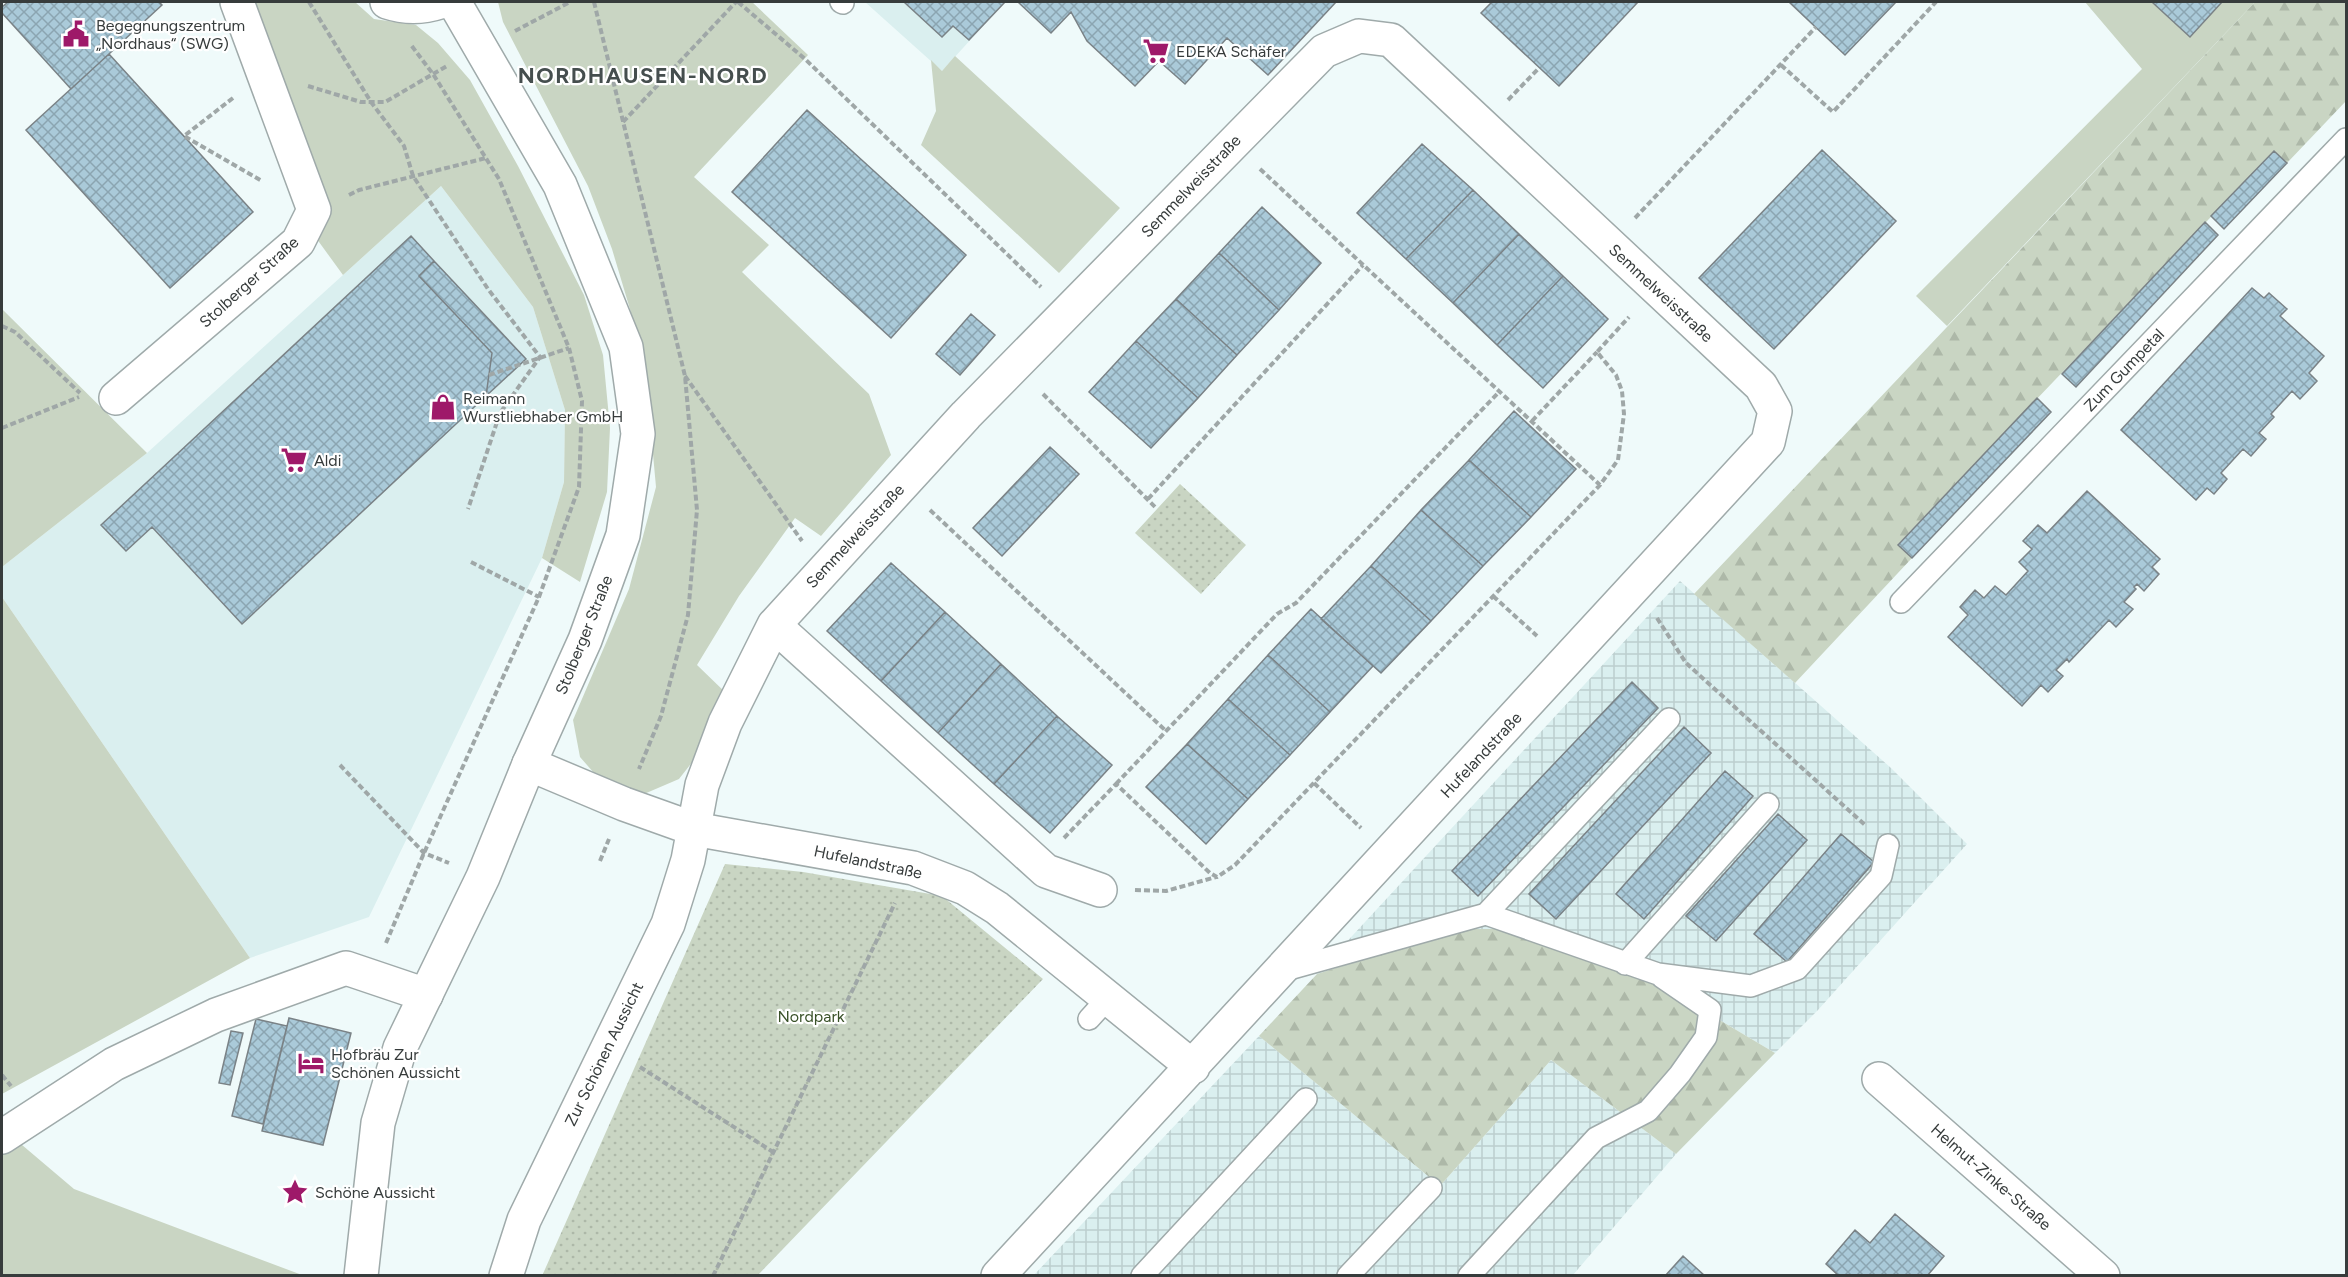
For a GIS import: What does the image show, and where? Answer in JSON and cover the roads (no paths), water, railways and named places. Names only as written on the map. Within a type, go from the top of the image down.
[{"type":"street","name":"Stolberger Straße","points":[[116,398],[298,242],[314,210],[237,2]]},
{"type":"street","points":[[387,2],[399,6],[426,6],[440,2]]},
{"type":"street","name":"Stolberger Straße","points":[[361,1275],[378,1123],[400,1048],[483,877],[529,764],[585,640],[623,535],[638,434],[626,347],[560,185],[454,2]]},
{"type":"street","name":"Semmelweisstraße","points":[[694,829],[702,785],[725,723],[774,625],[902,485],[1067,312],[1324,51],[1359,36],[1391,40],[1761,386],[1775,411],[1768,442]]},
{"type":"street","name":"Hufelandstraße","points":[[998,1275],[1282,971],[1768,442]]},
{"type":"street","points":[[774,625],[1046,871],[1100,890]]},
{"type":"street","name":"Hufelandstraße","points":[[529,764],[624,804],[694,829],[913,868],[965,888],[997,908],[1099,1008],[1193,1067]]},
{"type":"street","name":"Zur Schönen Aussicht","points":[[506,1275],[524,1220],[668,924],[694,829]]},
{"type":"street","points":[[2,1137],[114,1064],[216,1015],[346,968],[426,994]]},
{"type":"street","name":"Helmut-Zinke-Straße","points":[[1879,1079],[2103,1275]]},
{"type":"lane","name":"Zum Gumpetal","points":[[1900,602],[2346,139]]},
{"type":"lane","points":[[1282,971],[1486,914],[1669,719]]},
{"type":"lane","points":[[1625,964],[1768,804]]},
{"type":"lane","points":[[1486,914],[1658,974],[1751,986],[1797,969],[1881,876],[1888,845]]},
{"type":"lane","points":[[1469,1275],[1596,1138],[1648,1111],[1680,1074],[1706,1037],[1710,1010],[1658,974]]},
{"type":"lane","points":[[1142,1275],[1306,1099]]},
{"type":"lane","points":[[1348,1275],[1431,1188]]},
{"type":"place","name":"Begegnungszentrum „Nordhaus“ (SWG)","points":[[76,34]]},
{"type":"place","name":"EDEKA Schäfer","points":[[1156,51]]},
{"type":"place","name":"Reimann Wurstliebhaber GmbH","points":[[443,407]]},
{"type":"place","name":"Aldi","points":[[294,460]]},
{"type":"place","name":"Hofbräu Zur Schönen Aussicht","points":[[311,1063]]},
{"type":"place","name":"Schöne Aussicht","points":[[295,1192]]},
{"type":"district","name":"NORDHAUSEN-NORD","points":[[643,75]]},
{"type":"park label","name":"Nordpark","points":[[811,1016]]}]
